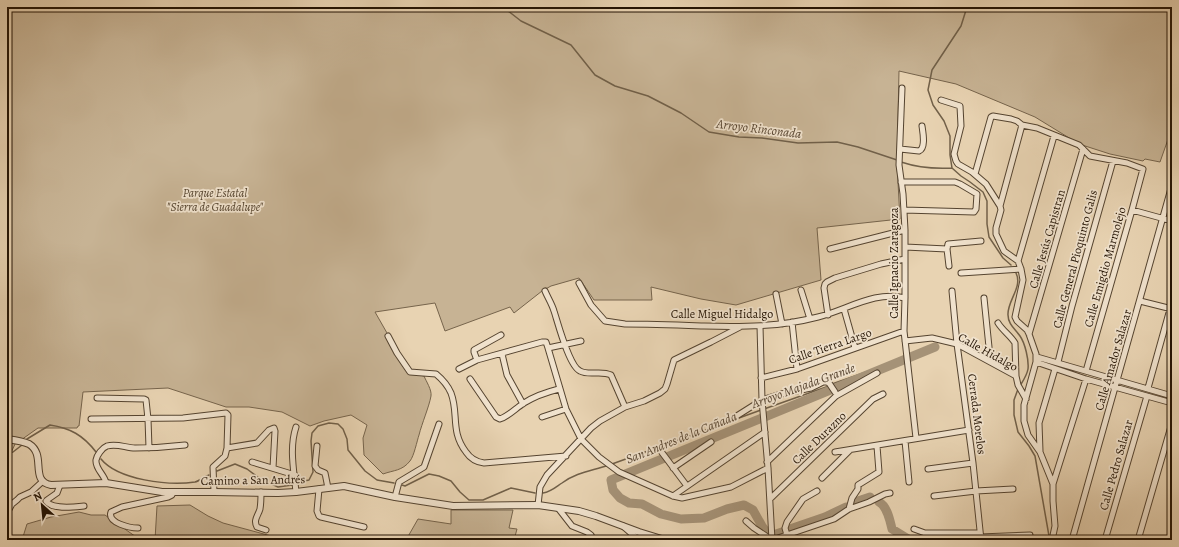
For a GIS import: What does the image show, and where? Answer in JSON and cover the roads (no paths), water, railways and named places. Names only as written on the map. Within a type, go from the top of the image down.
[{"type":"street","name":"Calle Ignacio Zaragoza","points":[[902,88],[899,165],[905,230],[904,331],[916,438]]},
{"type":"street","points":[[941,100],[960,106],[961,126],[954,155],[958,164],[975,174],[986,184],[1000,206]]},
{"type":"street","points":[[975,174],[992,116],[1011,119],[1022,125],[1037,128],[1079,146],[1090,156],[1113,161]]},
{"type":"street","points":[[1022,125],[1000,206],[1001,210],[996,228],[996,234],[1004,251],[1018,261],[1021,269],[1023,282],[1015,315],[1017,321],[1030,334],[1036,360],[1024,412],[1026,431],[1032,443],[1040,452]]},
{"type":"street","points":[[900,149],[919,151],[923,148],[922,126]]},
{"type":"street","points":[[1018,261],[1054,136]]},
{"type":"street","name":"Calle Jesús Capistran","points":[[1030,334],[1083,149]]},
{"type":"street","name":"Calle Emigdio Marmolejo","points":[[1086,371],[1132,210],[1142,168],[1127,163],[1113,161]]},
{"type":"street","name":"Calle General Pioquinto Galis","points":[[1058,362],[1072,306],[1113,161]]},
{"type":"street","points":[[901,182],[955,182],[977,194],[975,212],[972,213],[904,210]]},
{"type":"street","name":"Calle Amador Salazar","points":[[1072,540],[1172,185]]},
{"type":"street","points":[[1132,210],[1172,222]]},
{"type":"street","points":[[830,249],[905,230]]},
{"type":"street","points":[[949,266],[947,244],[981,241]]},
{"type":"street","points":[[905,247],[947,249]]},
{"type":"street","points":[[828,315],[824,288],[825,284],[830,280],[882,264],[905,259]]},
{"type":"street","points":[[961,274],[1021,269]]},
{"type":"street","name":"Calle Miguel Hidalgo","points":[[578,283],[591,305],[606,321],[625,324],[741,327],[782,324],[828,315],[885,295],[894,295],[905,298]]},
{"type":"street","points":[[801,290],[810,319]]},
{"type":"street","points":[[546,291],[554,310],[564,344],[574,366],[580,371],[591,373],[608,373],[611,375],[625,407]]},
{"type":"street","name":"Cerrada Morelos","points":[[952,291],[973,463],[980,537]]},
{"type":"street","points":[[776,294],[782,324]]},
{"type":"street","points":[[984,298],[989,347],[987,360]]},
{"type":"street","points":[[1140,300],[1171,309]]},
{"type":"street","points":[[1148,388],[1172,302]]},
{"type":"street","points":[[844,309],[855,348]]},
{"type":"street","points":[[792,322],[797,369]]},
{"type":"street","points":[[998,323],[1015,342],[1016,376]]},
{"type":"street","points":[[760,326],[762,400],[768,465],[772,540]]},
{"type":"street","points":[[538,505],[542,482],[595,424],[625,407],[644,401],[660,393],[665,389],[674,360],[741,327]]},
{"type":"street","name":"Calle Tierra Largo","points":[[761,378],[797,369],[904,331]]},
{"type":"street","points":[[477,360],[474,350],[501,335]]},
{"type":"street","points":[[388,336],[410,372],[436,374],[448,388],[453,398],[455,426],[459,441],[468,455],[473,459],[484,463],[566,456]]},
{"type":"street","name":"Calle Hidalgo","points":[[905,341],[932,338],[958,344],[1016,376],[1018,386],[1026,399]]},
{"type":"street","points":[[548,348],[581,341]]},
{"type":"street","points":[[459,369],[477,360],[546,342],[566,409],[581,439],[599,457],[619,472],[673,496],[682,498],[731,487],[768,465],[836,396],[877,373]]},
{"type":"street","points":[[502,354],[507,375],[523,404]]},
{"type":"street","points":[[1036,360],[1058,362],[1172,396]]},
{"type":"street","points":[[1036,360],[1055,369],[1086,379],[1172,403]]},
{"type":"street","points":[[1053,484],[1040,452],[1038,429],[1055,369]]},
{"type":"street","points":[[470,379],[496,417],[500,419],[545,392],[559,389]]},
{"type":"street","points":[[1052,540],[1055,526],[1053,484],[1086,379]]},
{"type":"street","points":[[735,417],[762,400],[781,394],[811,388],[823,382],[829,383],[835,392]]},
{"type":"street","name":"Calle Durazno","points":[[770,499],[873,399],[883,394]]},
{"type":"street","name":"Calle Pedro Salazar","points":[[1105,540],[1147,396]]},
{"type":"street","points":[[98,398],[144,399],[146,401],[148,419],[149,448]]},
{"type":"street","points":[[542,418],[566,409]]},
{"type":"street","points":[[91,419],[184,418],[227,413],[225,456],[213,467],[214,492]]},
{"type":"street","points":[[1138,540],[1172,423]]},
{"type":"street","points":[[395,497],[399,482],[424,467],[439,424]]},
{"type":"street","points":[[296,427],[292,452],[296,492]]},
{"type":"street","points":[[226,448],[257,443],[269,430],[274,428],[273,468]]},
{"type":"street","points":[[835,452],[969,430]]},
{"type":"street","points":[[673,496],[765,432]]},
{"type":"street","points":[[7,439],[24,442],[35,450],[38,458],[39,474],[43,481],[35,489],[16,500],[7,513]]},
{"type":"street","points":[[905,441],[909,482]]},
{"type":"street","points":[[673,468],[711,442]]},
{"type":"street","points":[[106,483],[106,480],[96,465],[96,460],[105,447],[117,445],[132,448],[149,448],[185,445]]},
{"type":"street","points":[[318,446],[316,466],[318,470],[325,473],[328,488]]},
{"type":"street","points":[[849,509],[852,498],[858,489],[858,485],[879,472],[876,446]]},
{"type":"street","points":[[660,450],[687,486]]},
{"type":"street","points":[[822,478],[850,450]]},
{"type":"street","points":[[252,462],[295,475]]},
{"type":"street","points":[[928,469],[973,463]]},
{"type":"street","name":"Camino a San Andrés","points":[[43,481],[48,484],[60,485],[106,483],[162,492],[296,492],[344,486],[395,497],[461,506],[538,505],[579,511],[666,540]]},
{"type":"street","points":[[60,485],[57,493],[46,501],[48,504],[60,507],[84,506]]},
{"type":"street","points":[[319,489],[317,511],[319,516],[364,527]]},
{"type":"street","points":[[934,496],[976,491],[1013,489]]},
{"type":"street","points":[[787,535],[785,528],[787,522],[803,499],[817,491]]},
{"type":"street","points":[[138,528],[130,528],[119,524],[110,516],[111,512],[122,507],[168,497],[173,492]]},
{"type":"street","points":[[261,492],[260,510],[255,523],[257,527],[266,530]]},
{"type":"street","points":[[772,540],[834,519],[849,509],[890,493]]},
{"type":"street","points":[[558,508],[572,526],[591,535]]},
{"type":"street","points":[[746,521],[772,540]]},
{"type":"street","points":[[621,525],[639,540]]},
{"type":"street","points":[[914,529],[926,533],[980,537],[1010,538],[1030,535]]},
{"type":"waterway","name":"Arroyo Rinconada","points":[[503,7],[521,21],[571,45],[595,75],[615,86],[648,96],[681,113],[709,132],[739,137],[762,138],[798,143],[837,142],[858,147],[897,160]]},
{"type":"waterway","name":"Arroyo Rinconada","points":[[967,7],[961,26],[932,70],[928,90],[933,105],[944,121],[950,136],[952,168],[983,192],[987,201],[987,224],[989,237],[1003,258],[1011,265]]},
{"type":"waterway","name":"Arroyo Rinconada","points":[[901,162],[926,168],[952,168]]},
{"type":"waterway","name":"Arroyo Rinconada","points":[[1016,273],[1018,284],[1008,310],[1008,318],[1010,324],[1022,339],[1027,356],[1027,371],[1020,386]]},
{"type":"waterway","name":"Arroyo Majada Grande","points":[[909,356],[935,347]]},
{"type":"waterway","name":"San Andres de la Cañada","points":[[767,533],[753,510],[744,505],[727,509],[704,518],[681,519],[661,514],[642,504],[629,503],[620,498],[613,490],[611,480],[935,347]]},
{"type":"waterway","name":"Arroyo Majada Grande","points":[[832,384],[906,358]]},
{"type":"waterway","name":"Arroyo Majada Grande","points":[[764,409],[829,386]]},
{"type":"waterway","name":"Arroyo Rinconada","points":[[1018,389],[1014,400],[1014,415],[1018,432],[1035,456],[1049,536]]},
{"type":"waterway","name":"Arroyo Majada Grande","points":[[612,464],[761,410]]},
{"type":"waterway","name":"Arroyo Majada Grande","points":[[300,482],[309,480],[313,472],[311,441],[312,433],[318,426],[329,423],[338,424],[343,429],[347,439],[348,450],[365,471],[377,480],[394,483]]},
{"type":"waterway","name":"Arroyo Majada Grande","points":[[27,439],[50,425],[57,426],[76,433],[96,452]]},
{"type":"waterway","name":"Arroyo Majada Grande","points":[[7,453],[13,452],[22,445]]},
{"type":"waterway","name":"Arroyo Majada Grande","points":[[101,459],[109,466],[131,477],[158,482],[195,482],[209,475]]},
{"type":"waterway","name":"Arroyo Majada Grande","points":[[217,471],[235,464],[247,469],[259,478],[278,487],[292,485]]},
{"type":"waterway","name":"Arroyo Majada Grande","points":[[543,493],[551,490],[573,476],[609,465]]},
{"type":"waterway","name":"Arroyo Majada Grande","points":[[402,485],[405,486],[429,474],[451,481],[469,500],[483,500],[511,488],[535,493]]},
{"type":"waterway","name":"San Andres de la Cañada","points":[[855,502],[870,497]]},
{"type":"waterway","name":"San Andres de la Cañada","points":[[879,502],[886,510],[892,529],[910,540]]},
{"type":"waterway","name":"San Andres de la Cañada","points":[[790,529],[825,517],[846,507]]},
{"type":"waterway","name":"San Andres de la Cañada","points":[[776,534],[782,532]]},
{"type":"park label","name":"Parque Estatal \"Sierra de Guadalupe\"","points":[[215,200]]}]
